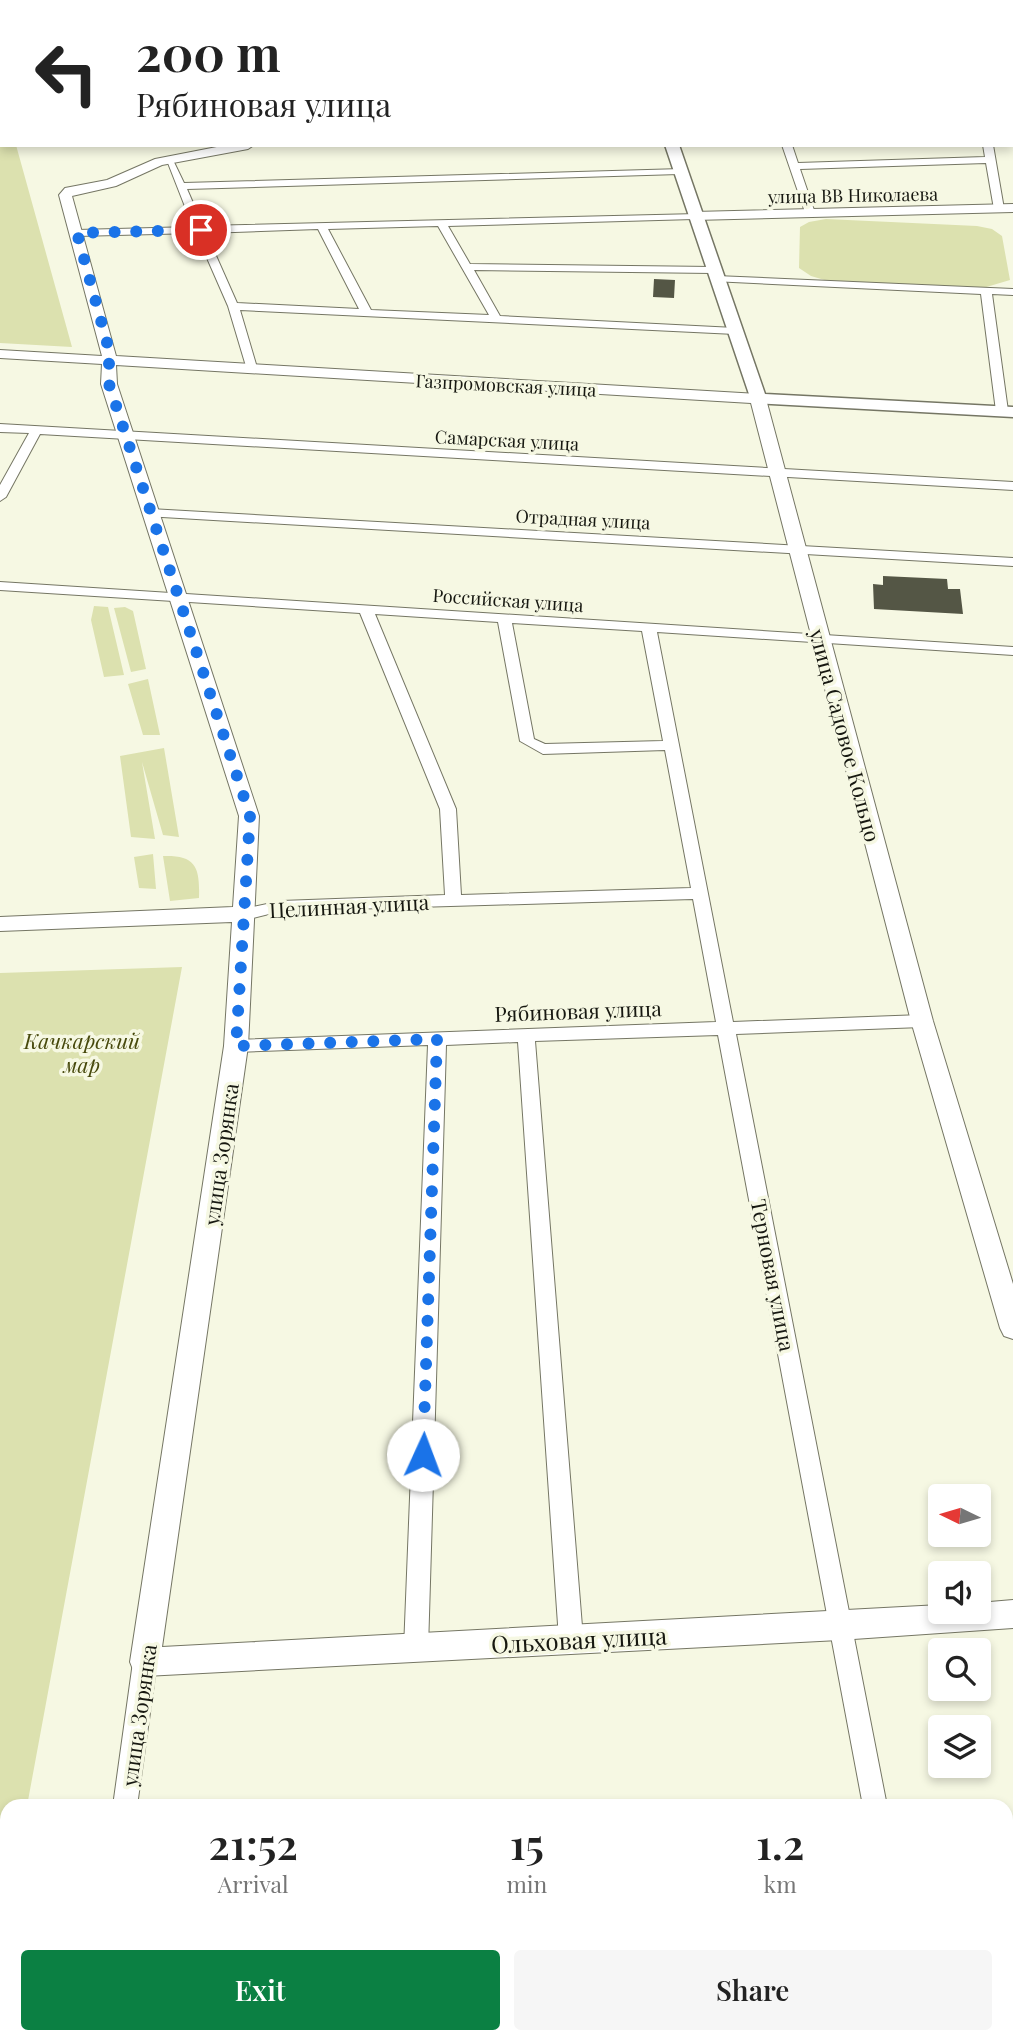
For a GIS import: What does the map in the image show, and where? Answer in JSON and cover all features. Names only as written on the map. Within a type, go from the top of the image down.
[{"type":"main road","name":"улица Садовое Кольцо","points":[[673,147],[758,398]]},
{"type":"main road","name":"Газпромовская улица","points":[[758,398],[1007,411]]},
{"type":"street","points":[[237,147],[169,160],[233,306],[251,371]]},
{"type":"street","points":[[788,147],[810,214]]},
{"type":"street","points":[[988,147],[1006,208]]},
{"type":"street","name":"улица Зорянка","points":[[126,1799],[236,1046],[250,816],[109,384],[109,350],[65,195],[70,191],[111,183],[151,164],[169,160]]},
{"type":"street","points":[[793,166],[991,160]]},
{"type":"street","points":[[181,186],[679,171]]},
{"type":"street","name":"улица ВВ Николаева","points":[[694,216],[1006,208]]},
{"type":"street","points":[[77,233],[694,216]]},
{"type":"street","points":[[441,223],[497,320]]},
{"type":"street","points":[[322,226],[368,313]]},
{"type":"street","points":[[465,267],[714,275],[1013,292]]},
{"type":"street","points":[[986,291],[1007,411]]},
{"type":"street","points":[[233,306],[735,331]]},
{"type":"street","name":"Газпромовская улица","points":[[0,354],[251,371],[758,398]]},
{"type":"street","name":"улица Садовое Кольцо","points":[[758,398],[922,1021],[1013,1328]]},
{"type":"street","name":"Самарская улица","points":[[0,428],[1013,486]]},
{"type":"street","points":[[0,497],[37,429]]},
{"type":"street","name":"Отрадная улица","points":[[150,513],[1013,562]]},
{"type":"street","points":[[0,602],[3,586]]},
{"type":"street","name":"Российская улица","points":[[3,586],[1013,651]]},
{"type":"street","points":[[366,610],[448,810],[453,900]]},
{"type":"street","points":[[504,619],[527,741],[543,749],[672,745]]},
{"type":"street","name":"Терновая улица","points":[[649,629],[699,893],[728,1027],[874,1799]]},
{"type":"street","name":"Целинная улица","points":[[0,924],[245,914],[281,906],[699,893]]},
{"type":"street","name":"Рябиновая улица","points":[[236,1046],[922,1021]]},
{"type":"street","points":[[526,1035],[571,1639]]},
{"type":"street","points":[[416,1649],[437,1039]]},
{"type":"street","name":"Ольховая улица","points":[[145,1662],[839,1626],[1013,1614]]},
{"type":"green space","points":[[0,147],[17,147],[72,347],[0,343]]},
{"type":"green space","points":[[826,219],[992,229],[1002,236],[1010,280],[983,288],[828,281],[811,276],[799,268],[800,227],[809,222]]},
{"type":"green space","points":[[94,606],[108,607],[124,675],[104,677],[91,620]]},
{"type":"green space","points":[[125,607],[133,611],[146,669],[131,672],[114,608]]},
{"type":"green space","points":[[148,679],[160,735],[143,735],[128,684]]},
{"type":"green space","points":[[164,748],[179,837],[163,835],[142,762],[155,839],[131,837],[120,756]]},
{"type":"green space","points":[[153,854],[156,889],[139,888],[134,857]]},
{"type":"green space","points":[[163,856],[183,858],[194,865],[199,898],[170,901]]},
{"type":"green space","name":"Качкарский мар","points":[[182,967],[28,1799],[0,1799],[0,973]]},
{"type":"building","points":[[654,279],[675,280],[674,298],[653,297]]},
{"type":"building","points":[[883,576],[947,579],[948,589],[960,589],[963,614],[874,609],[873,584],[883,585]]},
{"type":"route","points":[[201,230],[77,233],[109,350],[109,384],[250,816],[236,1046],[437,1039],[423,1455]]}]
